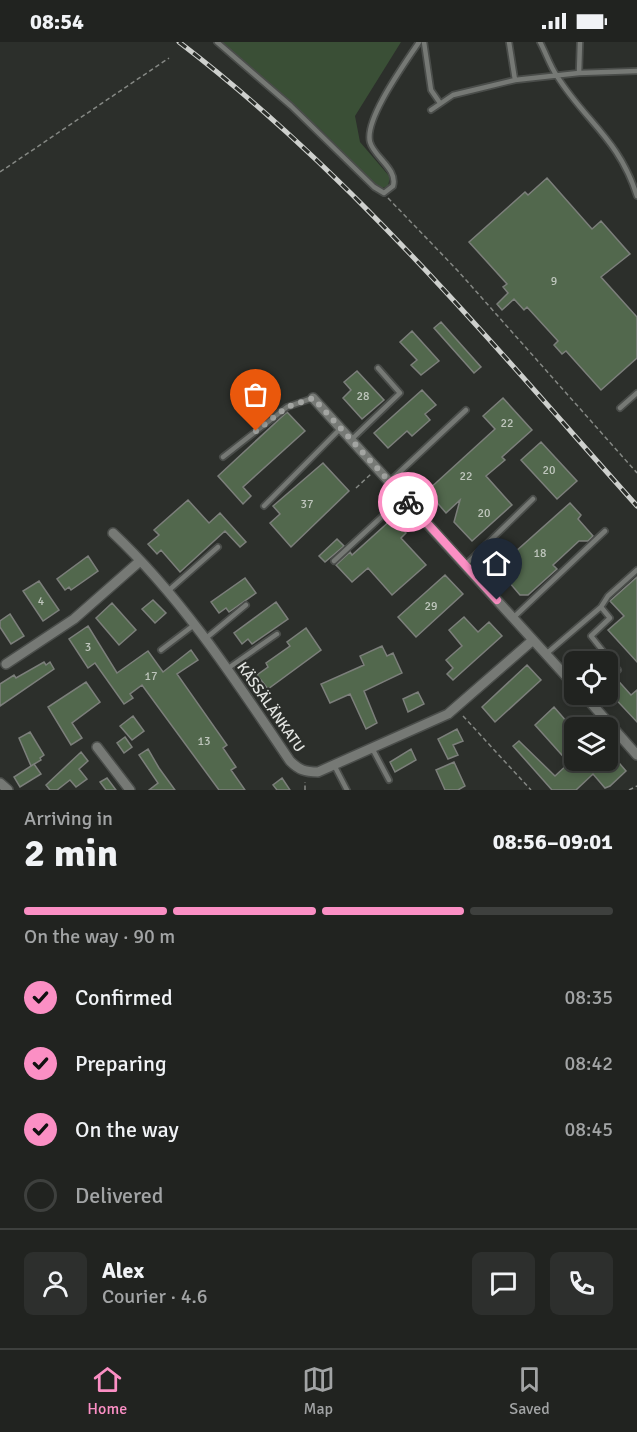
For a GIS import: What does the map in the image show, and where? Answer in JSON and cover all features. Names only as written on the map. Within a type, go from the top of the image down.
[{"type":"street","points":[[313,398],[564,674]]},
{"type":"street","name":"KÄSSÄLÄNKATU","points":[[113,533],[168,591],[298,769],[318,772],[448,714],[533,640]]},
{"type":"street","points":[[6,663],[74,619],[140,561]]},
{"type":"street","points":[[593,705],[637,755]]},
{"type":"street","points":[[97,747],[130,790]]},
{"type":"street","points":[[0,783],[8,790]]},
{"type":"lane","points":[[217,42],[291,106],[374,187],[384,193],[393,186],[393,176],[372,147],[369,130],[401,68],[419,42]]},
{"type":"lane","points":[[424,42],[431,90],[440,102]]},
{"type":"lane","points":[[509,42],[515,80]]},
{"type":"lane","points":[[540,42],[557,76],[613,144],[631,177],[637,196]]},
{"type":"lane","points":[[579,73],[580,42]]},
{"type":"lane","points":[[431,110],[453,95],[515,80],[579,73],[637,71]]},
{"type":"lane","points":[[351,440],[400,393],[378,368]]},
{"type":"lane","points":[[620,408],[637,393]]},
{"type":"lane","points":[[223,457],[287,407],[313,398]]},
{"type":"lane","points":[[389,482],[466,410]]},
{"type":"lane","points":[[264,506],[341,428]]},
{"type":"lane","points":[[334,561],[403,497]]},
{"type":"lane","points":[[465,565],[533,499]]},
{"type":"lane","points":[[513,618],[606,531]]},
{"type":"lane","points":[[168,591],[218,547]]},
{"type":"lane","points":[[546,654],[601,607],[608,596],[637,570]]},
{"type":"lane","points":[[205,639],[246,605]]},
{"type":"lane","points":[[601,607],[610,618],[591,636],[603,651]]},
{"type":"lane","points":[[161,651],[194,625]]},
{"type":"lane","points":[[227,669],[277,634]]},
{"type":"lane","points":[[372,748],[389,780]]},
{"type":"lane","points":[[334,765],[347,790]]},
{"type":"path","points":[[0,172],[168,58]]},
{"type":"path","points":[[384,193],[458,271],[637,473]]},
{"type":"path","points":[[356,488],[371,473]]},
{"type":"path","points":[[456,708],[531,790]]},
{"type":"path","points":[[629,790],[637,786]]},
{"type":"green space","points":[[219,42],[401,42],[355,116],[360,142],[390,177],[388,186],[380,189],[319,128]]},
{"type":"building","points":[[547,178],[592,229],[601,221],[630,254],[601,277],[637,317],[637,358],[601,390],[566,351],[562,354],[554,345],[558,341],[527,307],[524,310],[514,299],[502,310],[497,304],[508,293],[503,287],[507,284],[469,242],[525,192],[528,195]]},
{"type":"building","points":[[441,322],[481,367],[474,373],[434,328]]},
{"type":"building","points":[[412,331],[439,361],[421,375],[411,365],[417,360],[400,342]]},
{"type":"building","points":[[357,371],[384,400],[362,419],[343,398],[351,390],[344,382]]},
{"type":"building","points":[[422,390],[436,405],[425,414],[430,420],[412,436],[407,431],[388,448],[374,433]]},
{"type":"building","points":[[503,398],[532,430],[502,457],[505,460],[486,476],[512,505],[472,541],[454,522],[460,500],[446,513],[427,491],[495,429],[483,416]]},
{"type":"building","points":[[287,412],[305,431],[243,487],[251,496],[243,504],[218,476]]},
{"type":"building","points":[[541,442],[577,481],[557,499],[521,460]]},
{"type":"building","points":[[323,463],[349,491],[291,547],[270,523],[280,514],[273,506]]},
{"type":"building","points":[[188,500],[209,523],[220,513],[246,542],[240,547],[225,531],[180,572],[161,550],[157,554],[148,544],[159,535],[154,530]]},
{"type":"building","points":[[570,503],[581,515],[578,519],[593,536],[588,541],[579,541],[553,565],[557,569],[528,595],[520,595],[497,568]]},
{"type":"building","points":[[393,518],[406,533],[401,538],[426,565],[392,595],[368,568],[352,582],[336,565],[350,552],[352,555]]},
{"type":"building","points":[[337,539],[344,546],[325,562],[319,556]]},
{"type":"building","points":[[88,556],[98,571],[71,590],[69,587],[65,590],[57,579]]},
{"type":"building","points":[[445,575],[463,594],[416,637],[398,617]]},
{"type":"building","points":[[637,577],[637,662],[608,630],[624,616],[610,601]]},
{"type":"building","points":[[245,578],[256,593],[229,612],[226,608],[219,613],[211,602]]},
{"type":"building","points":[[39,581],[59,610],[43,621],[23,591]]},
{"type":"building","points":[[153,600],[166,613],[155,623],[142,609]]},
{"type":"building","points":[[276,602],[288,619],[252,644],[248,639],[242,644],[234,633]]},
{"type":"building","points":[[112,603],[136,630],[119,645],[96,618]]},
{"type":"building","points":[[10,614],[24,636],[11,644],[0,627],[0,621]]},
{"type":"building","points":[[464,617],[478,632],[489,622],[502,636],[453,680],[447,674],[453,668],[446,660],[462,646],[449,630]]},
{"type":"building","points":[[88,626],[117,673],[148,651],[163,672],[191,650],[198,660],[177,674],[227,745],[223,748],[236,767],[231,770],[245,790],[219,790],[142,685],[130,694],[133,698],[124,704],[95,663],[88,668],[69,639]]},
{"type":"building","points":[[306,628],[321,650],[268,689],[257,675],[268,667],[266,663],[290,646],[287,642]]},
{"type":"building","points":[[382,646],[387,656],[393,653],[402,673],[364,691],[377,723],[366,729],[350,694],[330,703],[321,684],[364,665],[360,656]]},
{"type":"building","points":[[44,662],[46,665],[50,662],[54,669],[0,706],[0,684]]},
{"type":"building","points":[[527,665],[541,680],[495,722],[482,707]]},
{"type":"building","points":[[618,681],[631,695],[637,690],[637,722],[618,702]]},
{"type":"building","points":[[86,682],[100,702],[72,723],[82,738],[71,745],[48,707]]},
{"type":"building","points":[[418,692],[424,704],[408,712],[403,699]]},
{"type":"building","points":[[554,707],[564,718],[564,757],[535,725]]},
{"type":"building","points":[[133,716],[144,731],[132,740],[120,726]]},
{"type":"building","points":[[457,729],[463,741],[453,745],[458,755],[448,759],[438,739]]},
{"type":"building","points":[[30,732],[44,755],[40,758],[41,760],[31,766],[19,738]]},
{"type":"building","points":[[125,737],[132,747],[124,753],[117,743]]},
{"type":"building","points":[[519,741],[555,776],[564,768],[564,771],[618,771],[618,762],[626,771],[605,788],[593,774],[576,790],[552,790],[513,746]]},
{"type":"building","points":[[148,749],[175,790],[149,790],[158,783],[139,755]]},
{"type":"building","points":[[411,749],[416,760],[395,772],[390,762]]},
{"type":"building","points":[[81,752],[88,761],[79,769],[87,779],[76,787],[70,780],[57,790],[50,790],[46,785]]},
{"type":"building","points":[[454,762],[465,786],[458,790],[445,790],[436,770]]},
{"type":"building","points":[[34,764],[41,774],[20,787],[14,777]]},
{"type":"building","points":[[107,778],[116,790],[106,790],[100,782]]},
{"type":"building","points":[[282,778],[290,790],[277,790],[273,785]]},
{"type":"railway","points":[[179,42],[242,93],[362,204],[474,323],[637,506]]},
{"type":"way so far","points":[[256,431],[287,407],[307,402],[313,398],[408,502]]},
{"type":"route","points":[[408,502],[497,600]]}]
